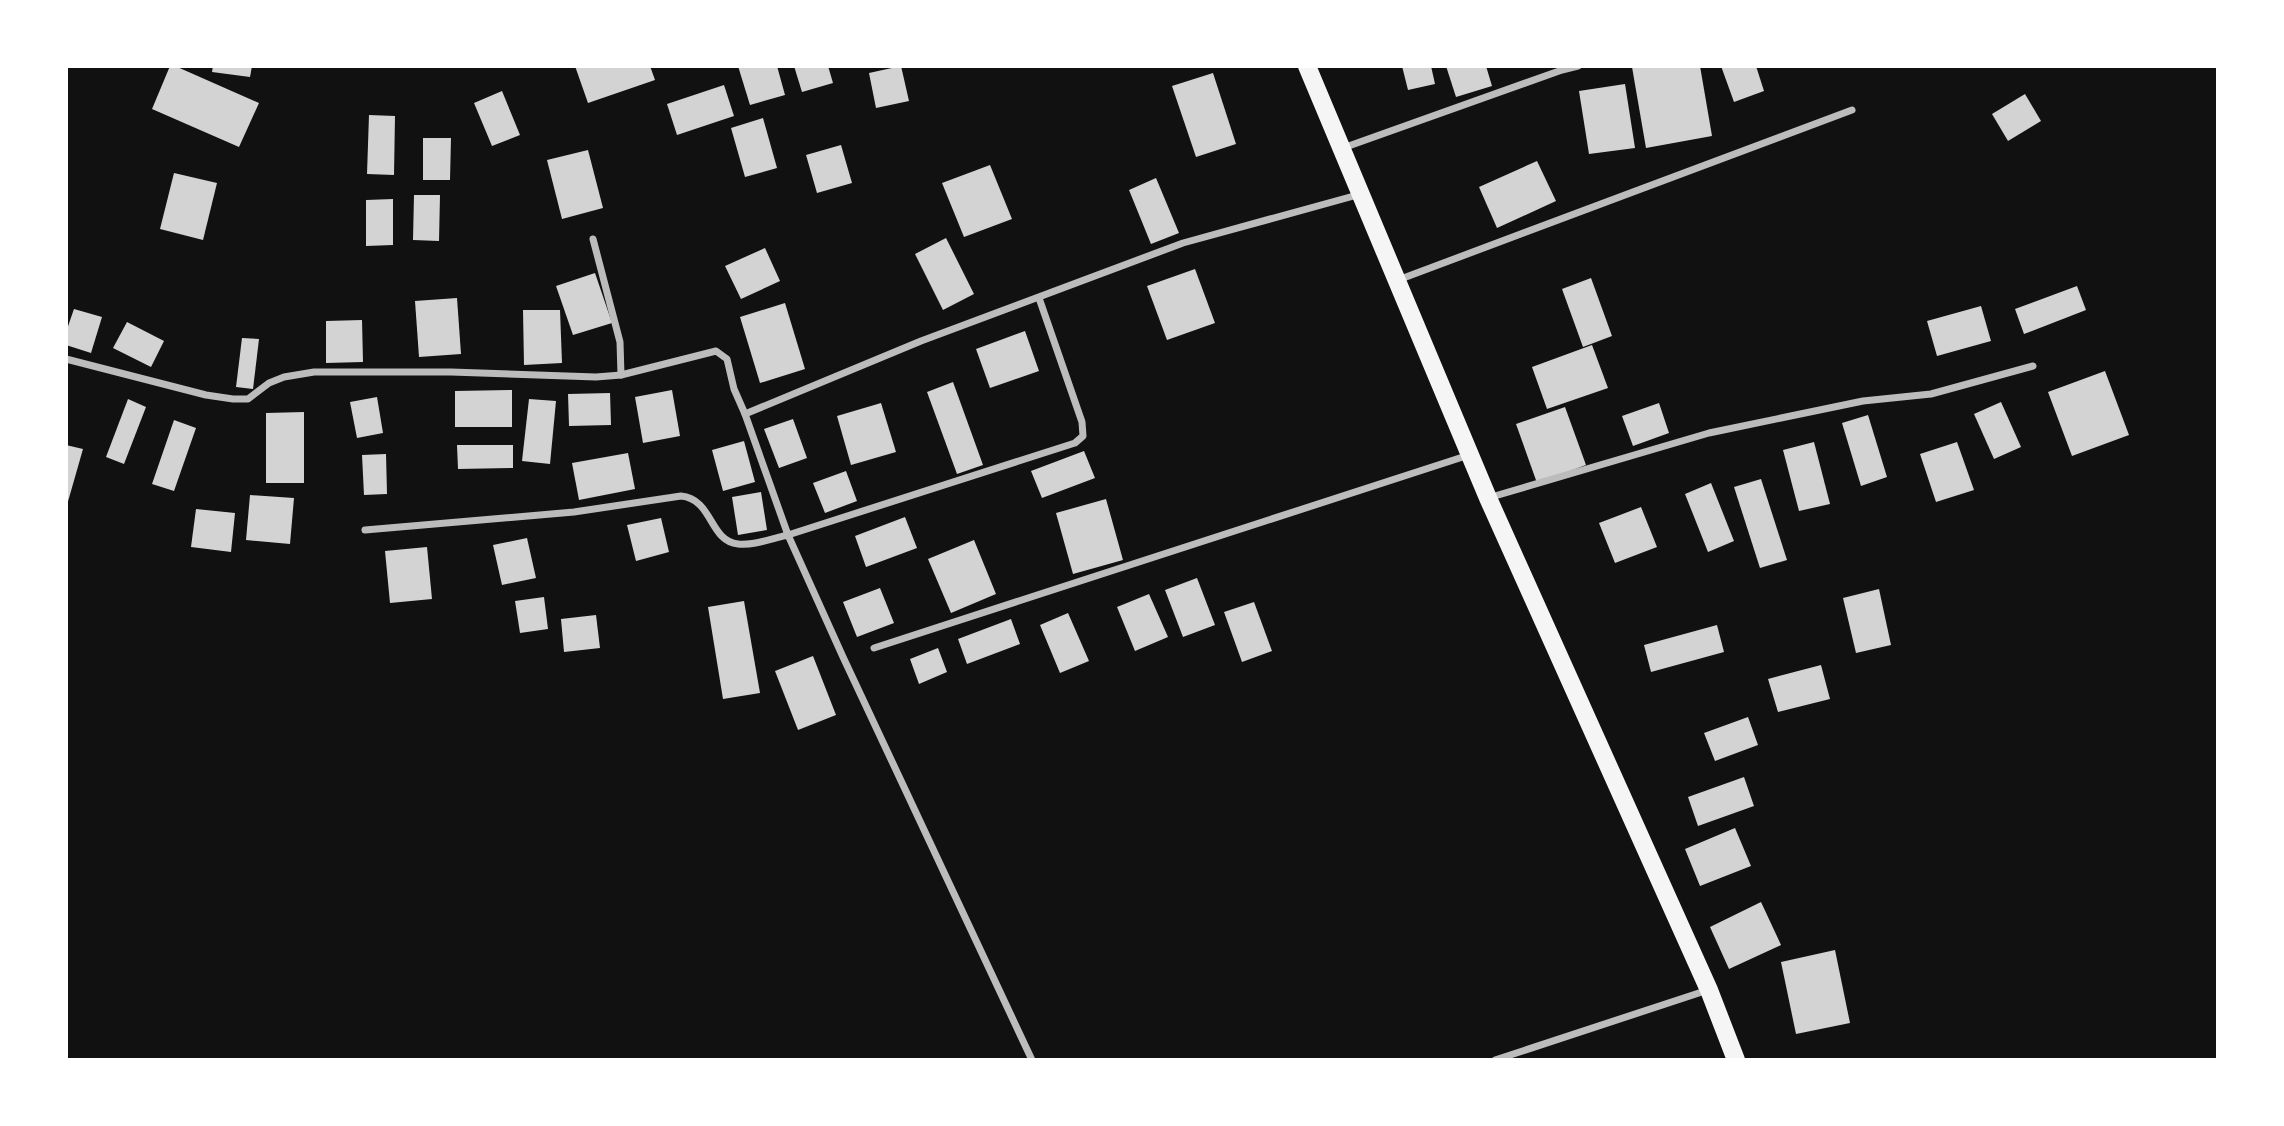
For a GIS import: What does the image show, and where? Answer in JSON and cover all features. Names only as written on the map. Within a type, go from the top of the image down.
[{"type":"main road","points":[[1307,66],[1488,498],[1709,990],[1736,1059]]},
{"type":"street","points":[[1342,148],[1562,69],[1578,66]]},
{"type":"street","points":[[1397,280],[1852,110]]},
{"type":"street","points":[[745,414],[921,341],[1183,243],[1361,194]]},
{"type":"street","points":[[593,239],[620,342],[621,375]]},
{"type":"street","points":[[365,530],[574,512],[681,496],[698,502],[721,535],[736,544],[788,535],[1075,443],[1082,439],[1083,422],[1039,298]]},
{"type":"street","points":[[66,359],[206,395],[248,399],[269,383],[284,377],[314,372],[452,372],[597,377],[621,375],[720,352],[727,359],[734,389],[788,535],[1032,1059]]},
{"type":"street","points":[[1488,498],[1709,433],[1863,401],[1931,394],[2033,366]]},
{"type":"street","points":[[874,648],[1470,455]]},
{"type":"street","points":[[1495,1059],[1709,990]]},
{"type":"building","points":[[170,66],[259,103],[239,147],[152,109]]},
{"type":"building","points":[[213,66],[252,66],[250,77],[212,72]]},
{"type":"building","points":[[575,66],[650,66],[655,80],[588,103]]},
{"type":"building","points":[[738,66],[777,66],[785,95],[750,105]]},
{"type":"building","points":[[794,66],[828,66],[833,83],[802,92]]},
{"type":"building","points":[[901,66],[909,101],[876,108],[869,73]]},
{"type":"building","points":[[1402,66],[1431,66],[1435,84],[1408,90]]},
{"type":"building","points":[[1446,66],[1486,66],[1492,86],[1456,97]]},
{"type":"building","points":[[1700,66],[1712,136],[1646,148],[1632,67]]},
{"type":"building","points":[[1721,66],[1756,66],[1764,91],[1734,102]]},
{"type":"building","points":[[1213,73],[1236,144],[1196,157],[1172,86]]},
{"type":"building","points":[[1625,84],[1635,148],[1589,154],[1579,91]]},
{"type":"building","points":[[724,85],[734,116],[677,135],[667,104]]},
{"type":"building","points":[[502,91],[520,135],[492,146],[474,103]]},
{"type":"building","points":[[2025,94],[2041,121],[2008,141],[1992,114]]},
{"type":"building","points":[[369,115],[395,116],[394,175],[367,174]]},
{"type":"building","points":[[763,118],[777,168],[745,177],[731,128]]},
{"type":"building","points":[[423,138],[451,138],[450,180],[423,180]]},
{"type":"building","points":[[841,145],[852,183],[817,193],[806,155]]},
{"type":"building","points":[[588,150],[603,208],[562,219],[547,160]]},
{"type":"building","points":[[1537,161],[1556,201],[1497,228],[1479,187]]},
{"type":"building","points":[[990,165],[1012,219],[964,237],[942,183]]},
{"type":"building","points":[[174,173],[217,183],[203,240],[160,229]]},
{"type":"building","points":[[1156,178],[1179,233],[1151,244],[1129,190]]},
{"type":"building","points":[[414,195],[440,195],[439,241],[413,240]]},
{"type":"building","points":[[393,199],[393,245],[366,246],[366,200]]},
{"type":"building","points":[[946,238],[974,294],[943,310],[915,254]]},
{"type":"building","points":[[765,248],[780,281],[741,299],[725,266]]},
{"type":"building","points":[[1195,269],[1215,323],[1167,340],[1147,286]]},
{"type":"building","points":[[595,273],[612,323],[573,335],[556,286]]},
{"type":"building","points":[[1591,278],[1612,336],[1583,347],[1562,289]]},
{"type":"building","points":[[2077,286],[2086,310],[2024,334],[2015,309]]},
{"type":"building","points":[[457,298],[461,354],[419,357],[415,301]]},
{"type":"building","points":[[785,303],[805,369],[760,383],[740,317]]},
{"type":"building","points":[[1981,306],[1991,341],[1937,356],[1927,321]]},
{"type":"building","points":[[74,309],[102,317],[91,353],[66,345],[66,332]]},
{"type":"building","points":[[523,310],[560,310],[562,363],[524,365]]},
{"type":"building","points":[[362,320],[363,362],[326,363],[326,321]]},
{"type":"building","points":[[127,322],[164,341],[151,367],[113,348]]},
{"type":"building","points":[[1025,331],[1039,371],[990,388],[976,349]]},
{"type":"building","points":[[242,338],[259,339],[253,389],[236,387]]},
{"type":"building","points":[[1592,345],[1608,388],[1547,409],[1532,367]]},
{"type":"building","points":[[2105,371],[2129,435],[2072,456],[2048,392]]},
{"type":"building","points":[[953,382],[983,465],[957,474],[927,392]]},
{"type":"building","points":[[512,390],[512,427],[455,427],[455,391]]},
{"type":"building","points":[[672,390],[680,436],[643,443],[635,397]]},
{"type":"building","points":[[610,393],[611,425],[569,426],[568,394]]},
{"type":"building","points":[[377,397],[383,433],[357,438],[350,402]]},
{"type":"building","points":[[128,399],[146,407],[124,464],[106,457]]},
{"type":"building","points":[[529,399],[556,401],[550,464],[522,461]]},
{"type":"building","points":[[2001,402],[2021,447],[1994,459],[1974,414]]},
{"type":"building","points":[[881,403],[896,452],[851,465],[837,416]]},
{"type":"building","points":[[1659,403],[1669,433],[1633,446],[1622,416]]},
{"type":"building","points":[[1565,407],[1586,465],[1537,483],[1516,424]]},
{"type":"building","points":[[304,412],[304,483],[266,483],[266,413]]},
{"type":"building","points":[[1868,415],[1887,477],[1861,486],[1842,423]]},
{"type":"building","points":[[793,419],[807,458],[779,468],[764,429]]},
{"type":"building","points":[[174,420],[196,428],[174,491],[152,484]]},
{"type":"building","points":[[744,441],[755,482],[723,491],[712,450]]},
{"type":"building","points":[[1814,442],[1830,504],[1799,511],[1783,450]]},
{"type":"building","points":[[1957,442],[1974,490],[1936,502],[1920,454]]},
{"type":"building","points":[[66,445],[83,449],[67,505],[66,505]]},
{"type":"building","points":[[457,445],[513,445],[513,468],[458,469]]},
{"type":"building","points":[[1084,451],[1095,478],[1042,498],[1031,471]]},
{"type":"building","points":[[628,453],[635,489],[579,500],[572,463]]},
{"type":"building","points":[[386,454],[387,494],[364,495],[362,455]]},
{"type":"building","points":[[846,471],[857,501],[825,513],[813,483]]},
{"type":"building","points":[[1761,479],[1787,560],[1760,568],[1734,487]]},
{"type":"building","points":[[1711,483],[1734,541],[1708,552],[1685,494]]},
{"type":"building","points":[[761,492],[767,530],[738,535],[732,497]]},
{"type":"building","points":[[250,495],[294,498],[290,544],[246,540]]},
{"type":"building","points":[[1106,499],[1123,560],[1073,574],[1056,513]]},
{"type":"building","points":[[1641,507],[1657,547],[1615,563],[1599,523]]},
{"type":"building","points":[[196,509],[235,513],[231,552],[191,547]]},
{"type":"building","points":[[905,517],[917,548],[866,567],[855,536]]},
{"type":"building","points":[[661,518],[669,552],[636,561],[627,525]]},
{"type":"building","points":[[527,538],[536,578],[502,585],[493,545]]},
{"type":"building","points":[[974,540],[996,594],[951,613],[928,559]]},
{"type":"building","points":[[427,547],[432,599],[390,603],[385,551]]},
{"type":"building","points":[[1197,578],[1215,625],[1183,637],[1165,590]]},
{"type":"building","points":[[880,588],[894,623],[857,637],[843,602]]},
{"type":"building","points":[[1879,589],[1891,645],[1856,653],[1843,598]]},
{"type":"building","points":[[1149,594],[1168,637],[1135,651],[1117,607]]},
{"type":"building","points":[[544,597],[548,629],[520,633],[515,601]]},
{"type":"building","points":[[744,601],[760,693],[723,699],[708,607]]},
{"type":"building","points":[[1254,602],[1272,651],[1242,662],[1224,612]]},
{"type":"building","points":[[1068,613],[1089,661],[1060,673],[1040,625]]},
{"type":"building","points":[[596,615],[600,648],[564,652],[561,619]]},
{"type":"building","points":[[1011,619],[1020,644],[967,664],[958,639]]},
{"type":"building","points":[[1717,625],[1724,652],[1651,672],[1644,645]]},
{"type":"building","points":[[938,648],[947,672],[919,684],[910,659]]},
{"type":"building","points":[[813,656],[836,715],[798,730],[775,671]]},
{"type":"building","points":[[1821,665],[1830,699],[1778,712],[1768,679]]},
{"type":"building","points":[[1748,717],[1758,745],[1715,761],[1704,733]]},
{"type":"building","points":[[1744,777],[1754,806],[1698,826],[1688,797]]},
{"type":"building","points":[[1735,828],[1751,866],[1700,886],[1685,849]]},
{"type":"building","points":[[1761,902],[1781,945],[1729,969],[1710,927]]},
{"type":"building","points":[[1835,950],[1850,1023],[1796,1034],[1781,962]]}]
